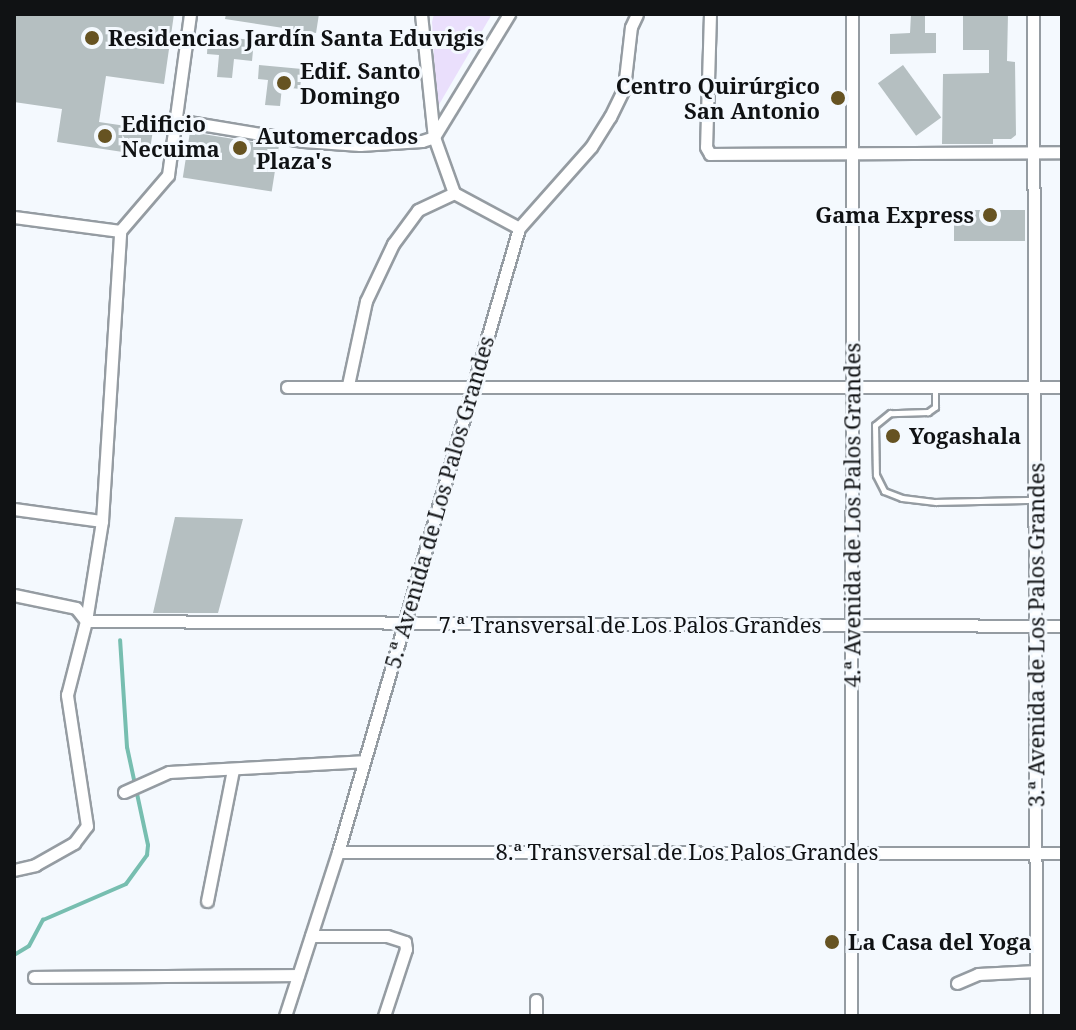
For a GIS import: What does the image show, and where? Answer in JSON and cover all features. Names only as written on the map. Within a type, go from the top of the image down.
[{"type":"street","points":[[14,870],[35,865],[74,843],[87,826],[67,695],[86,621],[102,521],[120,231],[164,184],[190,14]]},
{"type":"street","points":[[421,14],[434,137],[454,193],[519,228]]},
{"type":"street","points":[[176,120],[318,142],[392,144],[434,137],[509,14]]},
{"type":"street","name":"5.ª Avenida de Los Palos Grandes","points":[[285,1016],[338,852],[519,228],[591,147],[610,117],[624,88],[631,27],[637,14]]},
{"type":"street","points":[[710,14],[706,152],[1062,152]]},
{"type":"street","name":"4.ª Avenida de Los Palos Grandes","points":[[851,1016],[852,14]]},
{"type":"street","name":"3.ª Avenida de Los Palos Grandes","points":[[1033,14],[1036,1016]]},
{"type":"street","points":[[348,385],[366,301],[393,244],[418,210],[454,193]]},
{"type":"street","points":[[14,217],[120,231]]},
{"type":"street","points":[[287,387],[1062,387]]},
{"type":"street","points":[[14,509],[102,521]]},
{"type":"street","name":"7.ª Transversal de Los Palos Grandes","points":[[14,595],[76,608],[86,621],[1062,626]]},
{"type":"street","points":[[124,792],[169,772],[233,770],[266,764],[363,761]]},
{"type":"street","points":[[207,901],[233,770]]},
{"type":"street","name":"8.ª Transversal de Los Palos Grandes","points":[[338,852],[1062,853]]},
{"type":"street","points":[[311,936],[387,936],[405,942],[406,949],[384,1016]]},
{"type":"street","points":[[957,983],[978,974],[1036,971]]},
{"type":"street","points":[[34,977],[298,975]]},
{"type":"street","points":[[536,1000],[536,1016]]},
{"type":"lane","points":[[935,387],[935,407],[928,412],[890,413],[875,425],[876,475],[884,491],[902,498],[936,502],[1036,500]]},
{"type":"shaded area","points":[[434,14],[492,14],[437,108],[432,22]]},
{"type":"building","points":[[14,14],[174,14],[164,84],[106,76],[99,122],[153,130],[149,156],[57,142],[62,109],[14,102]]},
{"type":"building","points":[[226,14],[319,14],[316,33],[225,19]]},
{"type":"building","points":[[911,14],[925,14],[925,33],[936,33],[936,53],[890,54],[890,34],[910,33]]},
{"type":"building","points":[[963,14],[1008,14],[1007,61],[1015,62],[1016,135],[1011,139],[993,139],[993,144],[942,144],[943,74],[989,73],[989,50],[963,50]]},
{"type":"building","points":[[208,36],[254,40],[252,61],[234,59],[232,78],[217,77],[219,55],[207,54]]},
{"type":"building","name":"Edif. Santo Domingo","points":[[259,65],[302,69],[300,89],[282,87],[280,106],[265,105],[268,80],[258,79]]},
{"type":"building","points":[[903,65],[941,118],[916,136],[878,83]]},
{"type":"building","points":[[190,132],[279,146],[272,192],[183,177]]},
{"type":"building","points":[[954,210],[1025,210],[1025,241],[954,241]]},
{"type":"building","points":[[175,517],[243,519],[218,613],[153,613]]},
{"type":"waterway","points":[[14,955],[29,946],[43,920],[126,884],[147,855],[148,845],[127,747],[120,640]]},
{"type":"place","name":"Residencias Jardín Santa Eduvigis","points":[[92,38]]},
{"type":"place","name":"Edif. Santo Domingo","points":[[284,83]]},
{"type":"place","name":"Centro Quirúrgico San Antonio","points":[[838,98]]},
{"type":"place","name":"Edificio Necuima","points":[[105,136]]},
{"type":"place","name":"Automercados Plaza's","points":[[240,148]]},
{"type":"place","name":"Gama Express","points":[[990,215]]},
{"type":"place","name":"Yogashala","points":[[893,436]]},
{"type":"place","name":"La Casa del Yoga","points":[[832,942]]}]
